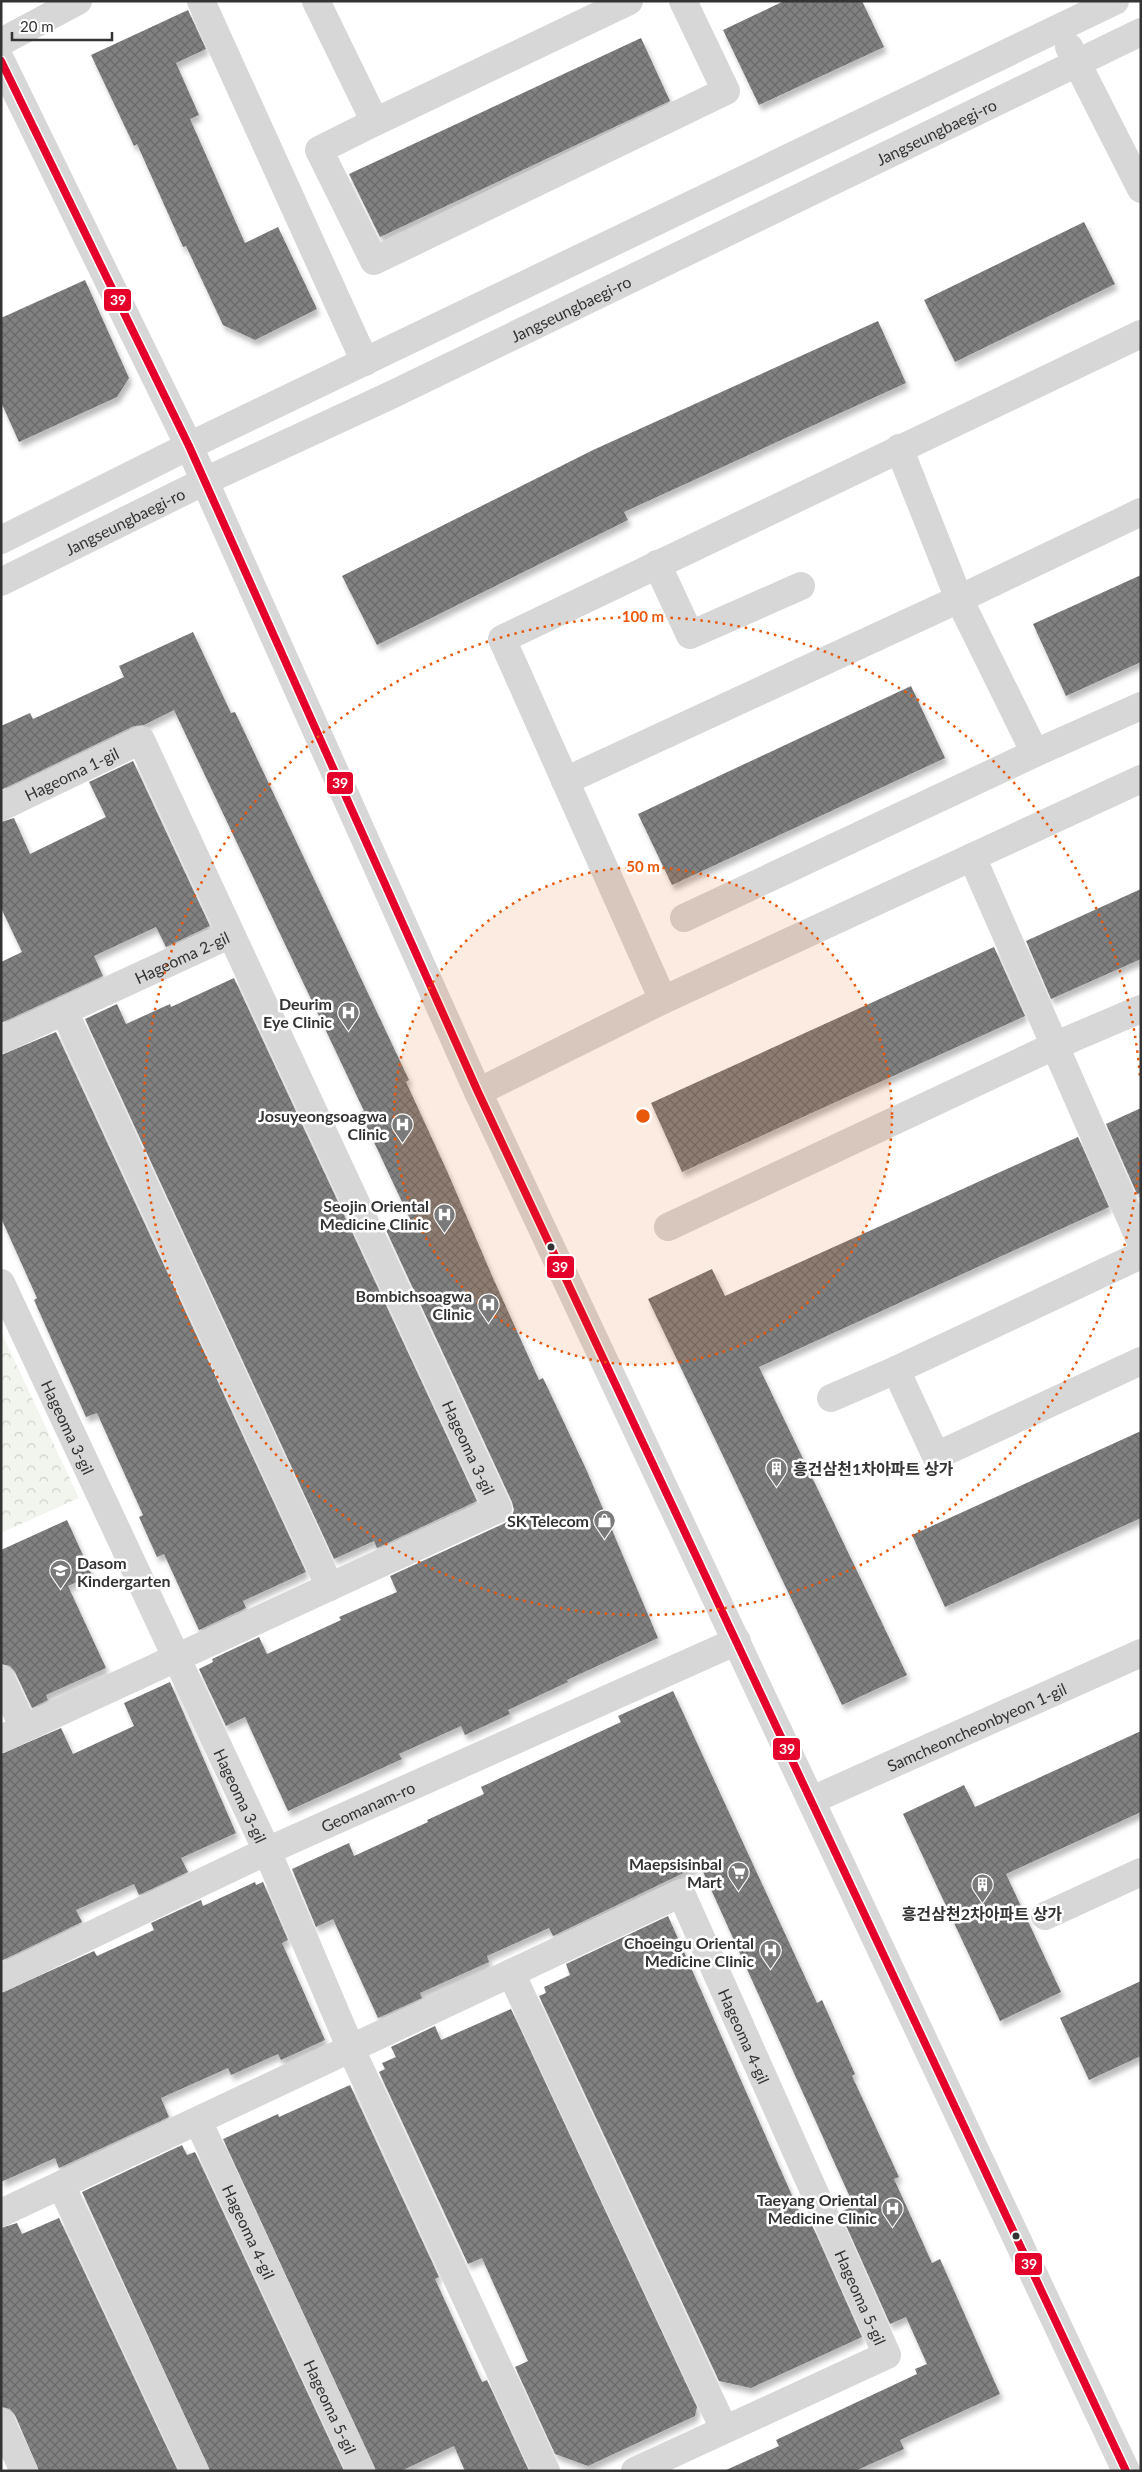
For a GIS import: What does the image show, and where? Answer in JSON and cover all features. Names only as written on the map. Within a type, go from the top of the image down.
[{"type":"street","points":[[1,42],[78,1]]},
{"type":"street","points":[[201,1],[365,362]]},
{"type":"street","points":[[316,1],[375,122]]},
{"type":"street","points":[[629,1],[319,150],[374,261],[726,91],[684,1]]},
{"type":"street","points":[[1,540],[190,446],[1115,1]]},
{"type":"street","points":[[1060,28],[1141,189]]},
{"type":"street","name":"Jangseungbaegi-ro","points":[[1,582],[205,481],[449,367],[1141,32]]},
{"type":"street","points":[[1,61],[190,446],[478,1092],[1126,2471]]},
{"type":"street","points":[[663,1000],[502,639],[1141,334]]},
{"type":"street","points":[[899,448],[959,599],[1035,753]]},
{"type":"street","points":[[565,781],[959,599],[1141,512]]},
{"type":"street","points":[[657,564],[690,634],[801,586]]},
{"type":"street","points":[[684,918],[1035,753],[1141,706]]},
{"type":"street","name":"Hageoma 1-gil","points":[[1,807],[141,740],[230,934]]},
{"type":"street","points":[[478,1092],[663,1000],[1141,779]]},
{"type":"street","points":[[972,857],[1141,1242]]},
{"type":"street","name":"Hageoma 2-gil","points":[[1,1040],[230,934],[363,1219]]},
{"type":"street","points":[[668,1227],[1054,1046],[1141,1009]]},
{"type":"street","points":[[64,1011],[330,1587]]},
{"type":"street","name":"Hageoma 3-gil","points":[[1,1679],[13,1734],[498,1509],[363,1219]]},
{"type":"street","points":[[831,1398],[896,1370],[1141,1255]]},
{"type":"street","name":"Hageoma 3-gil","points":[[1,1283],[267,1851]]},
{"type":"street","points":[[896,1370],[936,1456],[1141,1361]]},
{"type":"street","name":"Geomanam-ro","points":[[1,1978],[267,1851],[737,1641]]},
{"type":"street","name":"Samcheoncheonbyeon 1-gil","points":[[812,1800],[1141,1653]]},
{"type":"street","points":[[267,1851],[351,2049],[546,2471]]},
{"type":"street","points":[[1044,1916],[1141,1872]]},
{"type":"street","name":"Hageoma 4-gil","points":[[1,2213],[681,1893],[786,2129]]},
{"type":"street","points":[[511,1973],[724,2429]]},
{"type":"street","name":"Hageoma 4-gil","points":[[198,2121],[301,2342]]},
{"type":"street","name":"Hageoma 5-gil","points":[[635,2471],[887,2355],[786,2129]]},
{"type":"street","points":[[61,2185],[195,2471]]},
{"type":"street","name":"Hageoma 5-gil","points":[[301,2342],[361,2471]]},
{"type":"street","points":[[1,2422],[24,2471]]},
{"type":"green space","points":[[1,1332],[79,1498],[1,1533]]},
{"type":"building","points":[[784,1],[862,1],[884,47],[759,105],[723,30]]},
{"type":"building","points":[[188,10],[206,49],[176,63],[199,115],[190,119],[245,243],[278,227],[317,309],[255,340],[223,325],[186,246],[183,247],[137,144],[134,146],[91,55]]},
{"type":"building","points":[[641,38],[670,101],[380,237],[349,174]]},
{"type":"building","points":[[1084,222],[1115,284],[955,362],[924,300]]},
{"type":"building","points":[[85,280],[129,378],[117,397],[19,442],[1,402],[1,318]]},
{"type":"building","points":[[878,321],[906,383],[624,512],[628,520],[377,645],[342,576],[593,450]]},
{"type":"building","points":[[1141,575],[1141,662],[1066,696],[1033,624]]},
{"type":"building","points":[[193,632],[231,713],[235,712],[409,1080],[406,1082],[493,1278],[539,1380],[543,1378],[586,1469],[658,1638],[567,1680],[568,1682],[508,1710],[510,1714],[465,1735],[461,1726],[399,1754],[402,1759],[288,1811],[245,1717],[226,1726],[199,1669],[213,1662],[212,1659],[259,1637],[267,1654],[341,1620],[339,1617],[397,1592],[390,1576],[505,1523],[511,1518],[514,1510],[512,1502],[386,1230],[410,1219],[360,1112],[364,1111],[174,710],[144,725],[134,726],[1,790],[1,726],[30,713],[33,719],[124,677],[119,666]]},
{"type":"building","points":[[911,686],[945,758],[672,885],[638,814]]},
{"type":"building","points":[[133,761],[210,926],[166,947],[156,927],[94,956],[103,976],[1,1023],[1,962],[22,952],[1,908],[1,822],[14,818],[30,854],[106,817],[89,782]]},
{"type":"building","points":[[1141,889],[1141,959],[1051,999],[1026,941]]},
{"type":"building","points":[[994,947],[1025,1016],[682,1172],[651,1103]]},
{"type":"building","points":[[234,978],[477,1501],[377,1548],[374,1541],[334,1559],[85,1019],[117,1004],[126,1024],[170,1004],[171,1007]]},
{"type":"building","points":[[56,1032],[306,1572],[243,1601],[246,1608],[199,1630],[164,1554],[157,1557],[139,1517],[143,1515],[97,1413],[86,1417],[34,1300],[37,1298],[1,1218],[1,1055]]},
{"type":"building","points":[[1141,1108],[1141,1193],[1137,1194],[1106,1124]]},
{"type":"building","points":[[1078,1137],[1109,1207],[759,1367],[907,1675],[842,1705],[648,1299],[712,1269],[725,1296]]},
{"type":"building","points":[[1141,1431],[1141,1518],[945,1607],[912,1535]]},
{"type":"building","name":"Dasom Kindergarten","points":[[67,1520],[92,1575],[68,1586],[106,1668],[46,1695],[48,1700],[32,1708],[15,1672],[10,1666],[1,1664],[1,1550]]},
{"type":"building","points":[[170,1682],[236,1833],[181,1858],[188,1872],[139,1895],[134,1884],[76,1910],[82,1922],[1,1961],[1,1754],[61,1728],[73,1754],[134,1726],[124,1703]]},
{"type":"building","points":[[673,1691],[817,2003],[822,2000],[855,2074],[852,2076],[899,2177],[894,2179],[932,2263],[940,2259],[1000,2394],[900,2440],[904,2449],[855,2471],[724,2471],[779,2446],[776,2440],[917,2374],[915,2369],[927,2364],[906,2317],[890,2324],[840,2212],[854,2206],[700,1865],[553,1936],[549,1928],[487,1956],[489,1962],[420,1993],[422,1998],[378,2018],[333,1919],[316,1927],[292,1869],[349,1843],[354,1856],[428,1822],[427,1820],[484,1794],[481,1787],[621,1722],[618,1716]]},
{"type":"building","points":[[1141,1731],[1141,1812],[1006,1874],[1061,1992],[1000,2021],[903,1814],[964,1785],[975,1807]]},
{"type":"building","points":[[255,1882],[256,1885],[263,1882],[288,1940],[282,1943],[325,2040],[281,2060],[278,2054],[231,2075],[228,2068],[161,2098],[169,2117],[59,2168],[55,2158],[1,2182],[1,1993],[94,1951],[97,1956],[154,1930],[151,1923],[201,1900],[203,1906]]},
{"type":"building","points":[[668,1916],[806,2227],[812,2225],[862,2337],[751,2388],[719,2381],[539,1996],[546,1993],[544,1987],[570,1975],[566,1964]]},
{"type":"building","points":[[1141,1981],[1141,2056],[1089,2080],[1060,2018]]},
{"type":"building","points":[[511,2009],[697,2407],[695,2416],[588,2466],[555,2454],[515,2367],[528,2361],[482,2258],[468,2264],[379,2072],[385,2069],[382,2063],[396,2057],[391,2047],[435,2026],[441,2040]]},
{"type":"building","points":[[350,2085],[439,2277],[435,2279],[482,2382],[487,2380],[529,2471],[465,2471],[454,2446],[401,2471],[376,2471],[223,2139],[278,2114],[279,2117]]},
{"type":"building","points":[[182,2145],[187,2155],[195,2152],[344,2471],[210,2471],[82,2192]]},
{"type":"building","points":[[59,2218],[178,2471],[39,2471],[15,2415],[10,2409],[1,2407],[1,2228],[17,2223],[22,2234]]},
{"type":"transit line","name":"39","points":[[1,61],[189,446],[478,1092],[1126,2471]]},
{"type":"place","name":"Deurim Eye Clinic","points":[[348,1031]]},
{"type":"place","name":"Josuyeongsoagwa Clinic","points":[[403,1143]]},
{"type":"place","name":"Seojin Oriental Medicine Clinic","points":[[445,1233]]},
{"type":"place","name":"Bombichsoagwa Clinic","points":[[488,1323]]},
{"type":"place","name":"흥건삼천1차아파트 상가","points":[[777,1487]]},
{"type":"place","name":"SK Telecom","points":[[605,1539]]},
{"type":"place","name":"Dasom Kindergarten","points":[[61,1590]]},
{"type":"place","name":"Maepsisinbal Mart","points":[[738,1891]]},
{"type":"place","name":"흥건삼천2차아파트 상가","points":[[982,1903]]},
{"type":"place","name":"Choeingu Oriental Medicine Clinic","points":[[770,1970]]},
{"type":"place","name":"Taeyang Oriental Medicine Clinic","points":[[893,2227]]}]
